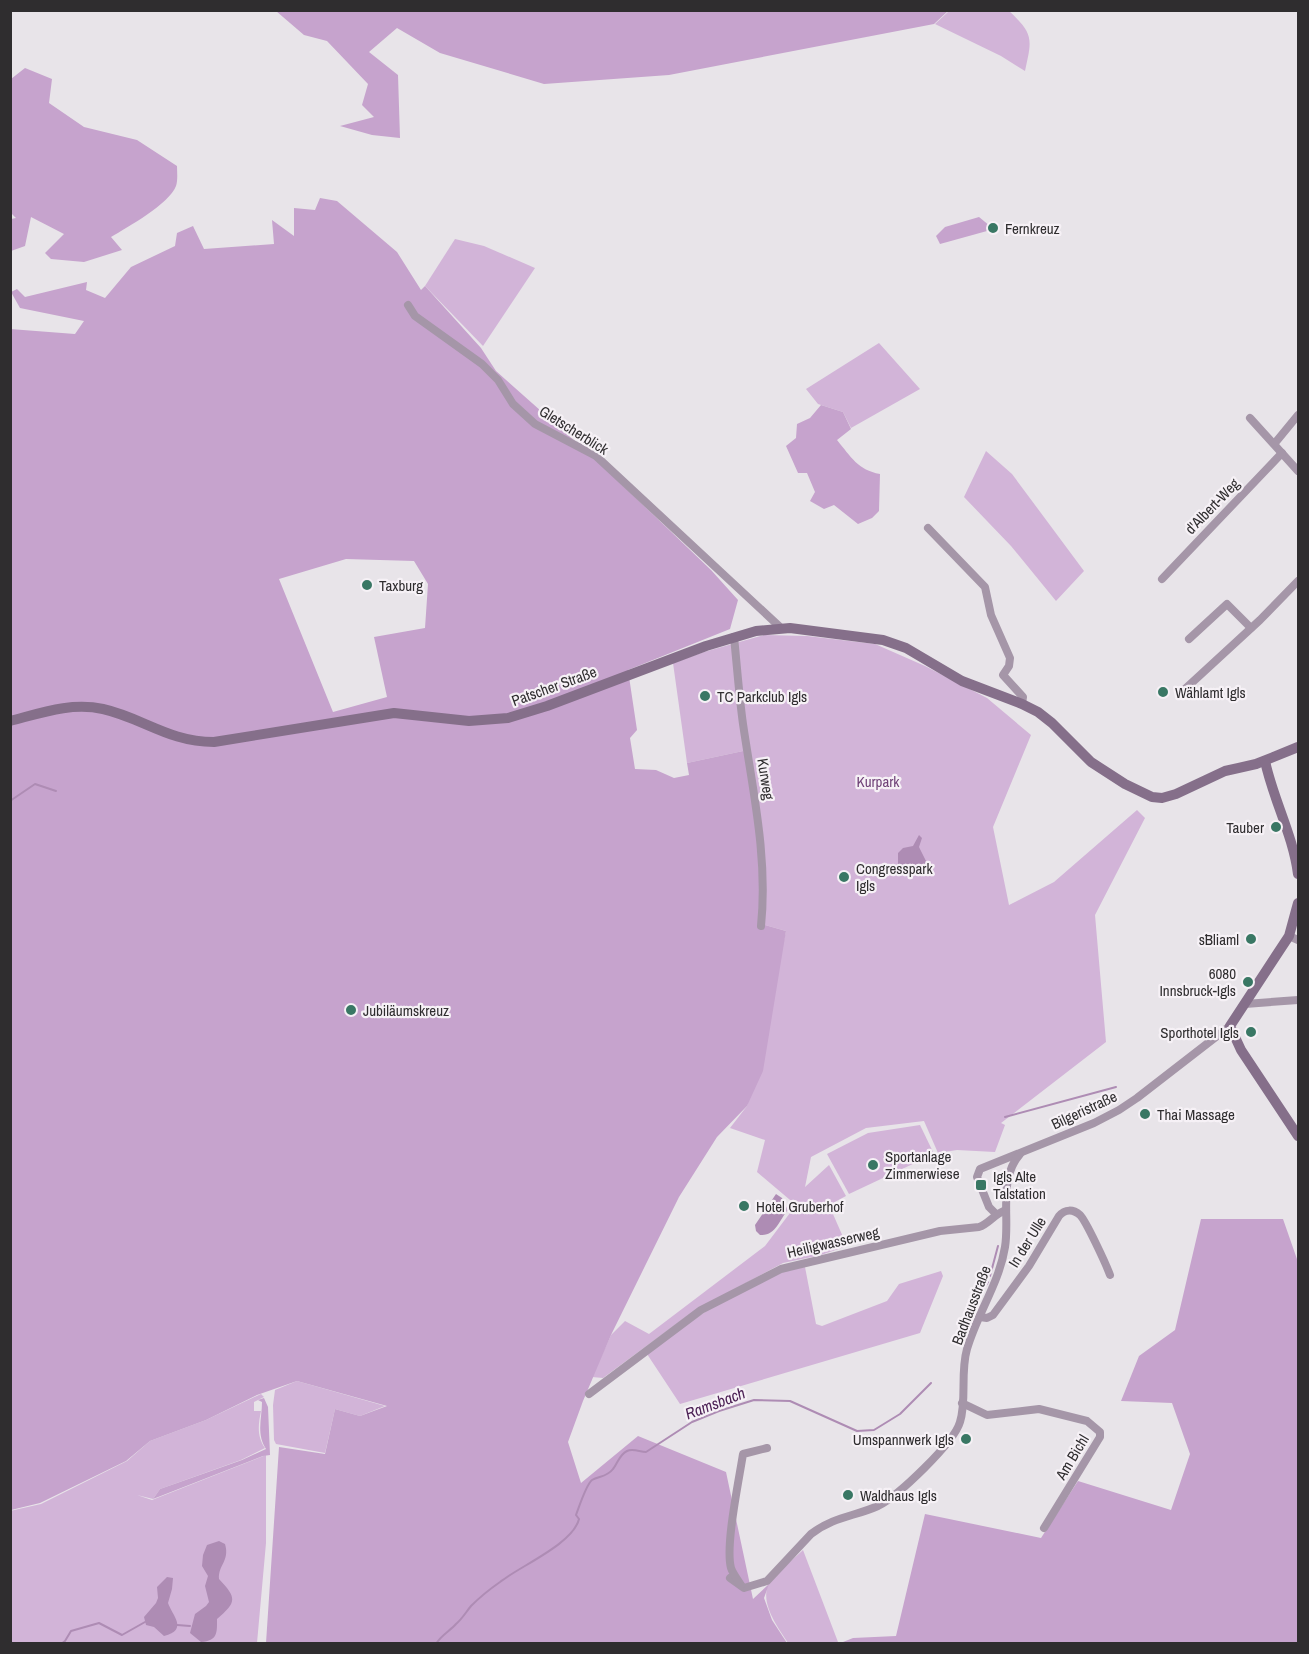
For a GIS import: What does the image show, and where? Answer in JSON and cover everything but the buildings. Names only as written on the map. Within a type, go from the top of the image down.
[{"type":"main road","name":"Patscher Straße","points":[[10,721],[66,707],[95,707],[195,742],[214,742],[394,713],[469,721],[491,721],[526,714],[734,637],[780,627],[841,633],[891,642],[913,651],[962,681],[1038,712],[1091,762],[1125,784],[1152,797],[1162,798],[1176,794],[1225,771],[1265,761],[1299,747]]},
{"type":"main road","points":[[1265,761],[1273,795],[1295,854],[1299,874]]},
{"type":"main road","points":[[1299,903],[1294,938],[1268,966],[1230,1026],[1241,1050],[1299,1137]]},
{"type":"street","name":"Gletscherblick","points":[[408,305],[415,316],[482,364],[498,380],[513,404],[535,424],[596,456],[780,627]]},
{"type":"street","points":[[1275,443],[1299,415]]},
{"type":"street","points":[[1250,418],[1299,471]]},
{"type":"street","name":"d'Albert-Weg","points":[[1161,579],[1282,453]]},
{"type":"street","name":"Patscher Straße","points":[[928,528],[985,587],[991,615],[1010,657],[1009,666],[1004,675],[1023,697],[1022,704]]},
{"type":"street","points":[[1185,689],[1299,581]]},
{"type":"street","points":[[1189,639],[1227,604],[1251,628]]},
{"type":"street","name":"Kurweg","points":[[734,637],[743,722],[764,866],[761,926]]},
{"type":"street","points":[[1245,1004],[1299,1000]]},
{"type":"street","name":"Bilgeristraße","points":[[996,1214],[989,1207],[977,1177],[980,1169],[1094,1123],[1128,1105],[1230,1026]]},
{"type":"street","name":"Badhausstraße","points":[[744,1588],[767,1581],[819,1528],[841,1517],[875,1507],[894,1494],[954,1435],[962,1417],[966,1351],[1000,1269],[1006,1238],[1006,1194],[1012,1168],[1020,1154]]},
{"type":"street","name":"Heiligwasserweg","points":[[589,1394],[701,1311],[781,1269],[940,1231],[984,1226],[996,1214],[1006,1210]]},
{"type":"street","name":"In der Ulle","points":[[980,1317],[987,1318],[993,1315],[1029,1266],[1059,1215],[1064,1211],[1069,1210],[1081,1216],[1110,1275]]},
{"type":"street","name":"Am Bichl","points":[[962,1403],[987,1415],[1047,1410],[1087,1420],[1100,1432],[1100,1437],[1044,1528]]},
{"type":"street","points":[[744,1588],[732,1571],[730,1561],[732,1529],[743,1454],[767,1448]]},
{"type":"street","points":[[729,1578],[744,1588]]},
{"type":"green space","points":[[949,11],[1009,11],[1023,26],[1029,38],[1025,71],[1001,56],[935,24]]},
{"type":"green space","points":[[455,239],[484,246],[535,268],[483,346],[425,286]]},
{"type":"green space","points":[[879,343],[920,389],[851,428],[843,412],[818,404],[806,389]]},
{"type":"green space","points":[[986,451],[1012,474],[1084,571],[1056,601],[1011,546],[964,497]]},
{"type":"green space","name":"Kurpark","points":[[764,635],[807,636],[875,644],[925,666],[987,698],[1031,735],[993,827],[1009,905],[1054,882],[1137,810],[1145,818],[1095,915],[1106,1042],[1001,1123],[1005,1125],[995,1152],[957,1150],[938,1153],[924,1121],[866,1128],[811,1157],[805,1187],[829,1165],[846,1196],[829,1205],[847,1246],[821,1255],[783,1263],[687,1316],[603,1378],[592,1377],[611,1335],[625,1321],[649,1334],[765,1246],[796,1205],[757,1172],[765,1140],[730,1128],[747,1106],[786,931],[765,925],[743,751],[687,763],[673,663]]},
{"type":"green space","name":"Sportanlage Zimmerwiese","points":[[920,1125],[934,1154],[849,1194],[827,1154],[868,1133]]},
{"type":"green space","points":[[805,1267],[816,1324],[822,1326],[887,1301],[899,1284],[941,1271],[943,1276],[920,1333],[680,1404],[647,1354],[702,1314],[743,1289],[785,1271]]},
{"type":"green space","points":[[297,1381],[385,1406],[360,1416],[335,1409],[325,1453],[276,1444],[273,1405],[275,1390]]},
{"type":"green space","points":[[261,1394],[264,1397],[254,1402],[254,1411],[261,1411],[259,1431],[265,1448],[241,1460],[160,1489],[153,1499],[137,1495],[152,1500],[266,1455],[266,1543],[257,1643],[11,1643],[10,1511],[41,1504],[127,1461],[150,1441],[206,1420]]},
{"type":"green space","points":[[803,1550],[838,1643],[788,1643],[768,1607],[766,1599],[769,1583]]},
{"type":"shaded area","points":[[276,11],[948,11],[934,24],[669,75],[544,84],[440,53],[397,28],[369,52],[398,75],[400,138],[372,135],[340,126],[374,117],[362,105],[368,84],[327,41],[304,35]]},
{"type":"shaded area","points":[[25,68],[52,79],[49,103],[84,127],[137,140],[177,166],[176,186],[172,193],[147,214],[111,237],[122,250],[84,262],[51,259],[45,253],[64,234],[31,217],[25,246],[11,251],[11,219],[16,218],[10,212],[11,79]]},
{"type":"shaded area","points":[[320,198],[337,201],[397,252],[421,290],[425,286],[481,348],[496,371],[594,458],[711,570],[738,600],[730,629],[628,670],[637,730],[630,738],[635,769],[656,770],[674,778],[689,775],[687,763],[743,751],[746,755],[760,859],[765,925],[786,931],[763,1071],[747,1106],[717,1137],[679,1197],[611,1335],[568,1442],[581,1483],[638,1436],[726,1472],[753,1599],[769,1584],[764,1598],[772,1620],[787,1643],[266,1643],[279,1447],[325,1454],[335,1409],[360,1416],[387,1406],[297,1381],[257,1395],[206,1420],[150,1441],[126,1461],[40,1503],[11,1510],[10,329],[75,334],[84,321],[20,308],[11,292],[17,289],[25,297],[87,282],[86,290],[105,298],[131,267],[175,246],[177,233],[193,226],[204,249],[274,244],[272,220],[294,236],[294,208],[315,210]],"holes":[[[346,559],[414,561],[428,584],[425,628],[374,637],[387,697],[333,712],[279,579]]]},
{"type":"shaded area","points":[[979,217],[990,226],[987,231],[940,244],[936,236],[945,227]]},
{"type":"shaded area","points":[[821,405],[843,412],[851,429],[837,440],[860,466],[880,474],[879,511],[872,518],[858,524],[834,505],[824,509],[810,501],[815,492],[807,473],[798,473],[786,446],[796,438],[797,424],[810,418]]},
{"type":"shaded area","points":[[919,835],[922,838],[919,847],[926,861],[927,870],[903,868],[898,864],[898,853],[903,848],[913,846]]},
{"type":"shaded area","points":[[776,1194],[782,1198],[788,1210],[774,1230],[760,1235],[755,1225]]},
{"type":"shaded area","points":[[1201,1219],[1283,1219],[1298,1262],[1298,1643],[838,1644],[853,1638],[896,1636],[925,1514],[1041,1538],[1078,1481],[1171,1510],[1190,1454],[1172,1403],[1121,1401],[1139,1356],[1175,1330]]},
{"type":"shaded area","points":[[264,1398],[268,1407],[270,1455],[153,1499],[160,1489],[242,1460],[266,1449],[260,1432],[262,1402],[258,1400]]},
{"type":"shaded area","points":[[219,1541],[225,1544],[226,1555],[219,1579],[229,1591],[232,1600],[228,1608],[217,1619],[214,1638],[201,1642],[190,1633],[195,1614],[209,1602],[205,1586],[208,1576],[202,1566],[203,1555],[207,1545]]},
{"type":"shaded area","points":[[167,1577],[173,1578],[168,1603],[177,1626],[176,1630],[164,1636],[154,1627],[146,1625],[144,1617],[156,1603],[157,1587]]},
{"type":"waterway","points":[[10,801],[35,784],[56,791]]},
{"type":"waterway","name":"Ramsbach","points":[[1005,1117],[1116,1087]]},
{"type":"waterway","name":"Ramsbach","points":[[990,1276],[998,1246]]},
{"type":"waterway","name":"Ramsbach","points":[[970,1305],[988,1282]]},
{"type":"waterway","name":"Ramsbach","points":[[436,1644],[485,1593],[567,1537],[579,1519],[576,1515],[592,1480],[611,1472],[620,1457],[627,1451],[646,1452],[692,1422],[754,1400],[790,1401],[857,1431],[874,1430],[900,1414],[931,1383]]},
{"type":"waterway","points":[[61,1644],[71,1631],[99,1623],[122,1635],[145,1622]]},
{"type":"waterway","points":[[177,1625],[190,1626]]},
{"type":"waterway","points":[[10,1641],[13,1644]]},
{"type":"place","name":"Fernkreuz","points":[[993,228]]},
{"type":"place","name":"Taxburg","points":[[367,585]]},
{"type":"place","name":"Wählamt Igls","points":[[1163,692]]},
{"type":"place","name":"TC Parkclub Igls","points":[[705,696]]},
{"type":"place","name":"Tauber","points":[[1276,827]]},
{"type":"place","name":"Congresspark Igls","points":[[844,877]]},
{"type":"place","name":"s´Bliaml","points":[[1251,939]]},
{"type":"place","name":"6080 Innsbruck-Igls","points":[[1248,982]]},
{"type":"place","name":"Jubiläumskreuz","points":[[351,1010]]},
{"type":"place","name":"Sporthotel Igls","points":[[1251,1032]]},
{"type":"place","name":"Thai Massage","points":[[1145,1114]]},
{"type":"place","name":"Sportanlage Zimmerwiese","points":[[873,1165]]},
{"type":"place","name":"Igls Alte Talstation","points":[[981,1185]]},
{"type":"place","name":"Hotel Gruberhof","points":[[744,1206]]},
{"type":"place","name":"Umspannwerk Igls","points":[[966,1439]]},
{"type":"place","name":"Waldhaus Igls","points":[[848,1495]]}]
